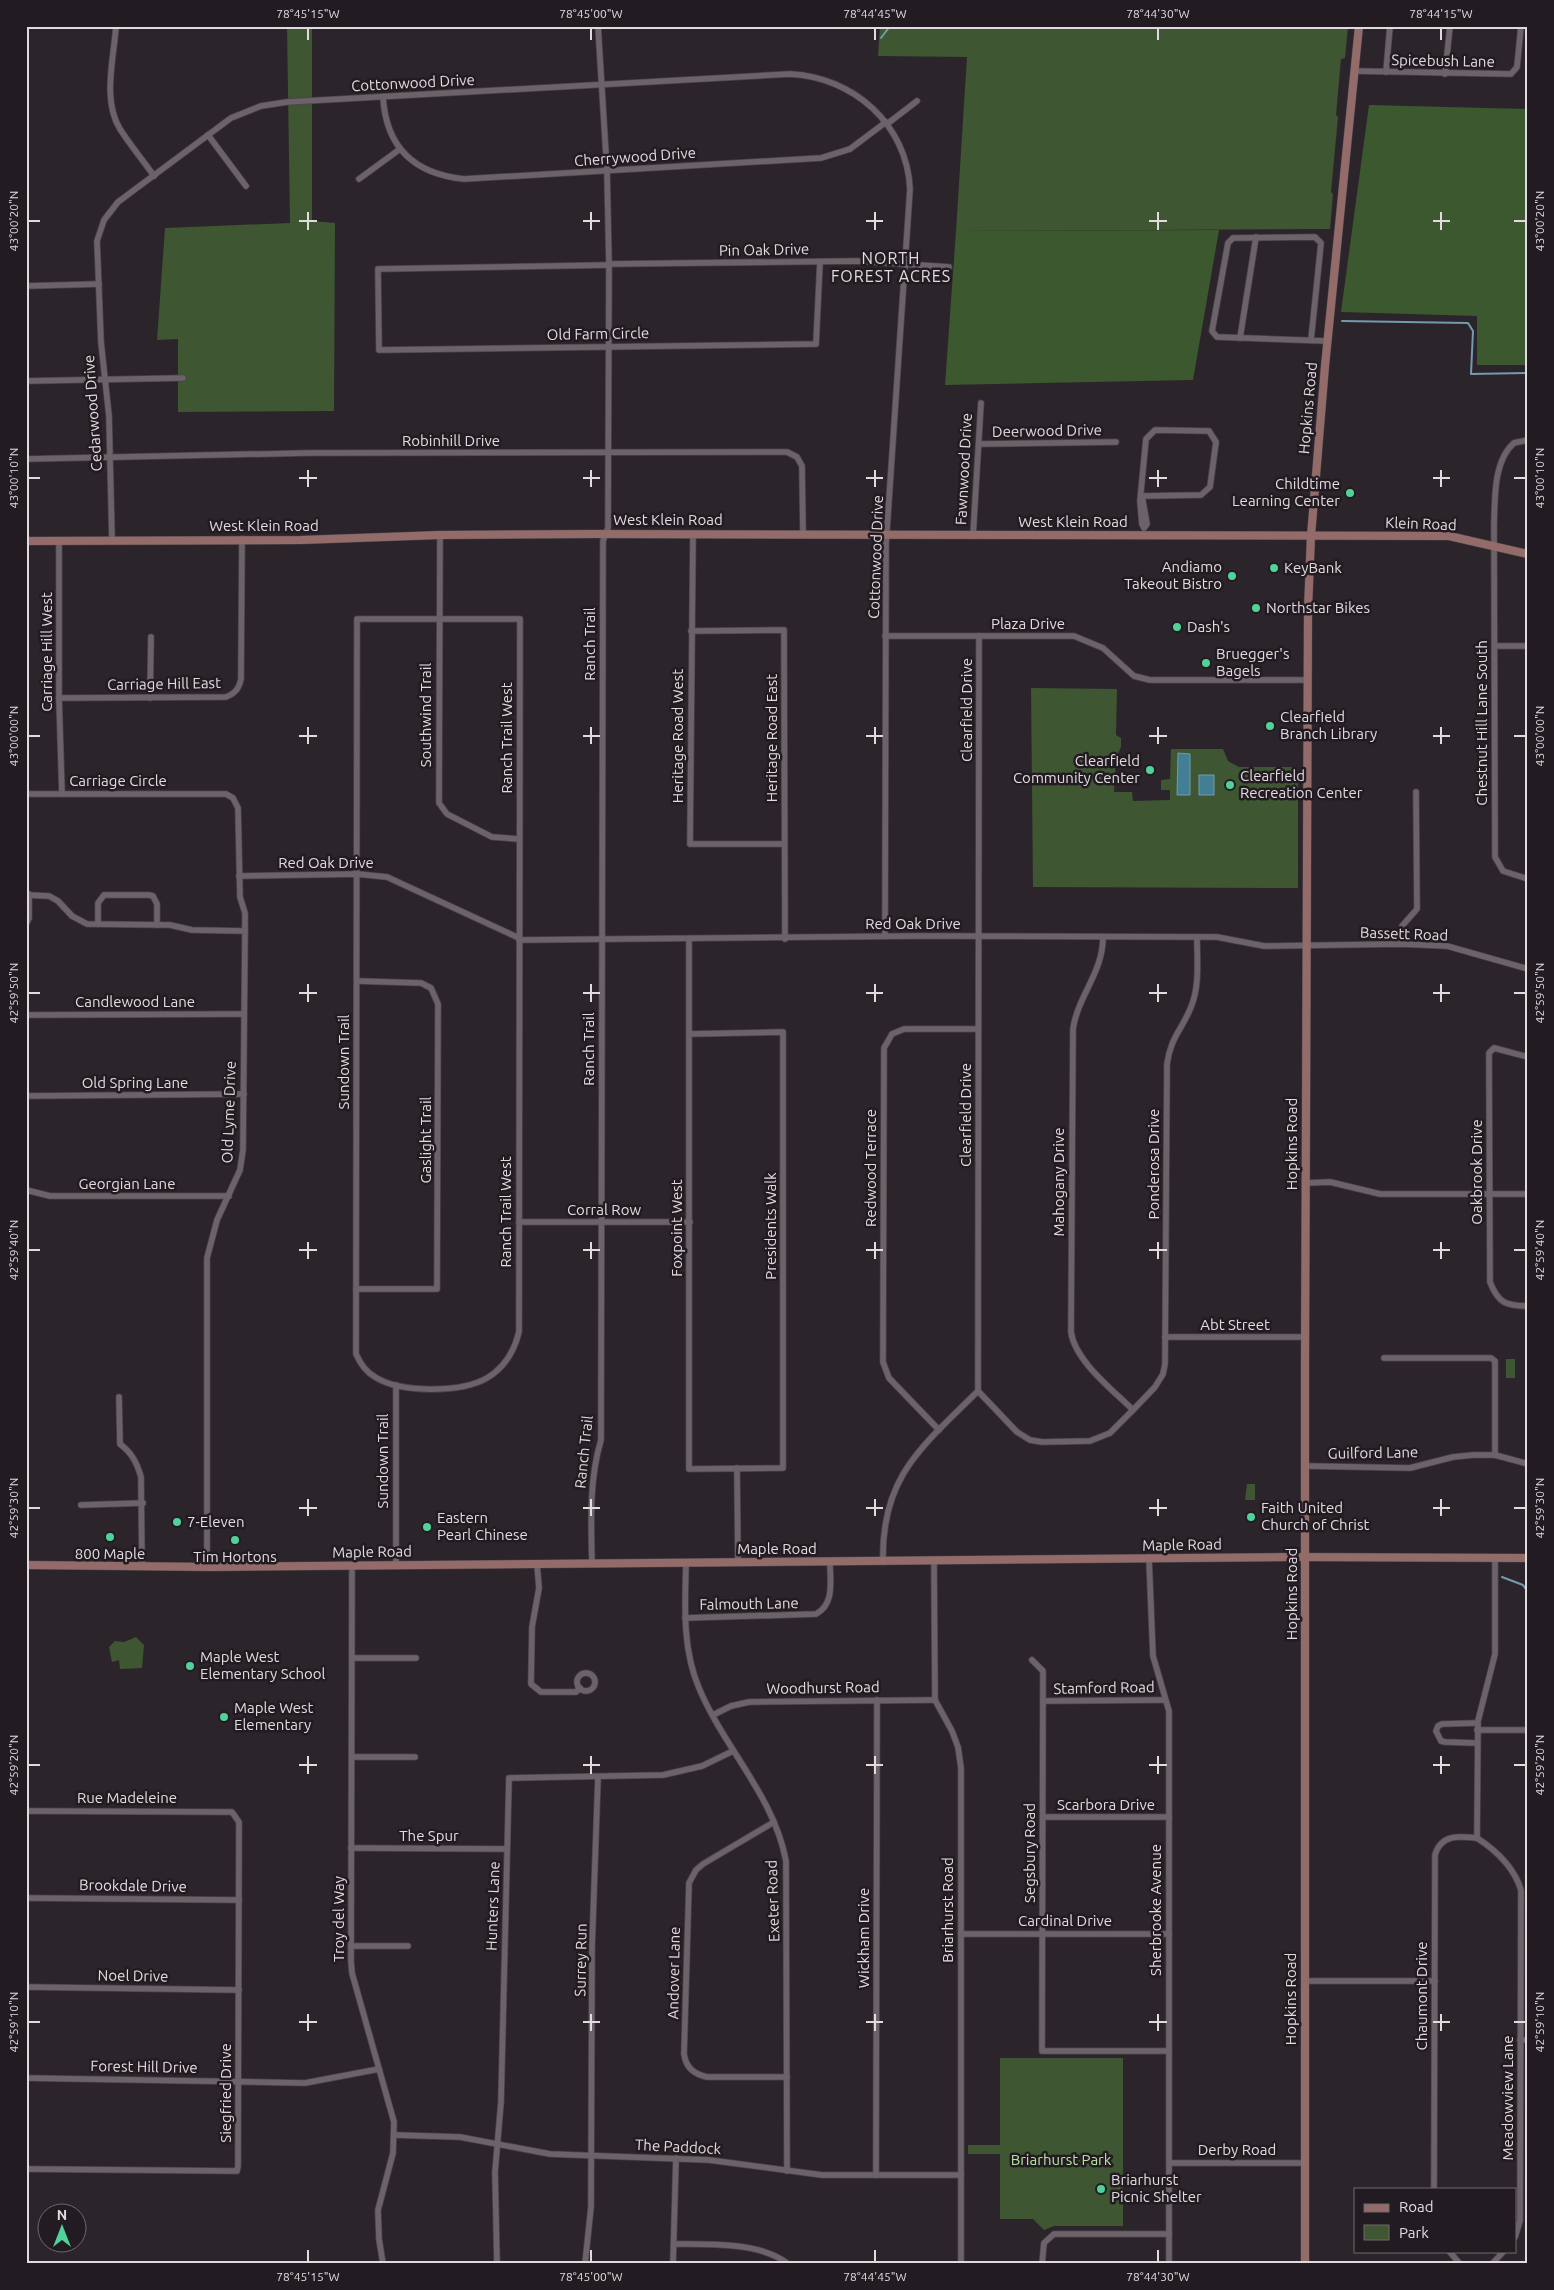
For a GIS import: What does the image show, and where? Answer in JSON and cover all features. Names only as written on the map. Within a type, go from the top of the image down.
[{"type":"street","points":[[116,26],[110,99],[112,111],[120,129],[154,176]]},
{"type":"street","name":"Ranch Trail","points":[[592,1564],[592,1488],[595,1460],[601,1440],[603,541],[606,534],[609,452],[607,171],[598,26]]},
{"type":"street","name":"Hopkins Road","points":[[1305,2264],[1306,945],[1311,536],[1359,26]]},
{"type":"street","points":[[1386,72],[1390,26]]},
{"type":"street","points":[[1445,74],[1450,26]]},
{"type":"street","name":"Spicebush Lane","points":[[1354,71],[1512,74],[1517,67],[1521,26]]},
{"type":"street","name":"Cottonwood Drive","points":[[99,284],[97,241],[104,220],[118,202],[231,118],[261,106],[287,102],[802,74],[824,79],[846,88],[867,103],[887,123],[898,142],[910,178],[906,264],[887,534],[884,936]]},
{"type":"street","name":"Cherrywood Drive","points":[[383,97],[386,122],[400,148],[423,168],[451,178],[476,179],[830,156],[861,142],[916,101]]},
{"type":"street","points":[[208,135],[246,186]]},
{"type":"street","points":[[359,179],[400,148]]},
{"type":"street","points":[[1240,338],[1256,237]]},
{"type":"street","points":[[1311,340],[1321,243],[1315,238],[1233,238],[1228,243],[1212,331],[1217,337],[1328,341]]},
{"type":"street","name":"Pin Oak Drive","points":[[378,269],[820,262],[949,267]]},
{"type":"street","name":"Old Farm Circle","points":[[378,269],[379,350],[816,344],[820,262]]},
{"type":"street","points":[[26,286],[99,284]]},
{"type":"street","name":"Cedarwood Drive","points":[[99,284],[109,416],[112,540]]},
{"type":"street","points":[[26,381],[183,378]]},
{"type":"street","name":"Fawnwood Drive","points":[[973,536],[981,403]]},
{"type":"street","points":[[1142,496],[1201,495],[1210,487],[1216,442],[1209,430],[1155,430],[1146,439],[1142,496],[1140,501],[1144,531]]},
{"type":"street","name":"Chestnut Hill Lane South","points":[[1528,440],[1514,443],[1503,459],[1496,493],[1494,546],[1495,857],[1504,871],[1528,879]]},
{"type":"street","name":"Deerwood Drive","points":[[978,444],[1116,442]]},
{"type":"street","name":"Robinhill Drive","points":[[26,459],[307,453],[609,452],[792,454],[800,461],[802,466],[803,534]]},
{"type":"street","name":"West Klein Road","points":[[26,541],[300,540],[440,535],[606,534],[887,534],[973,536],[1144,531],[1311,536]]},
{"type":"street","name":"Heritage Road West","points":[[693,534],[690,844],[784,844]]},
{"type":"street","name":"Southwind Trail","points":[[440,535],[438,797],[441,808],[446,814],[492,837],[519,840]]},
{"type":"street","name":"Klein Road","points":[[1311,536],[1449,536],[1528,554]]},
{"type":"street","name":"Carriage Hill East","points":[[59,698],[226,696],[238,689],[241,679],[242,539]]},
{"type":"street","name":"Carriage Hill West","points":[[59,541],[59,698],[62,794]]},
{"type":"street","name":"Sundown Trail","points":[[396,1566],[396,1385],[373,1376],[363,1366],[356,1354],[358,619],[439,619]]},
{"type":"street","name":"Ranch Trail West","points":[[396,1385],[438,1389],[467,1386],[492,1374],[510,1356],[519,1332],[520,619],[439,619]]},
{"type":"street","name":"Heritage Road East","points":[[691,631],[784,630],[785,939]]},
{"type":"street","name":"Plaza Drive","points":[[885,636],[1074,636],[1103,648],[1134,676],[1150,680],[1308,680]]},
{"type":"street","name":"Clearfield Drive","points":[[978,1391],[979,636]]},
{"type":"street","points":[[150,698],[151,637]]},
{"type":"street","points":[[1495,646],[1528,646]]},
{"type":"street","points":[[1401,944],[1402,926],[1417,909],[1416,792]]},
{"type":"street","name":"Carriage Circle","points":[[26,794],[210,794]]},
{"type":"street","name":"Old Lyme Drive","points":[[207,1567],[208,1258],[218,1220],[242,1162],[245,931],[239,876],[238,808],[230,796],[210,794]]},
{"type":"street","name":"Red Oak Drive","points":[[239,876],[378,875],[400,881],[519,939],[785,939],[884,936],[1217,937],[1264,946],[1306,945]]},
{"type":"street","points":[[26,924],[29,918],[28,894],[49,896],[58,901],[78,920],[87,924],[170,925],[192,930],[245,931]]},
{"type":"street","points":[[98,924],[98,903],[104,895],[149,895],[153,896],[157,904],[157,925]]},
{"type":"street","name":"Mahogany Drive","points":[[1103,937],[1103,951],[1099,965],[1077,1010],[1073,1029],[1071,1332],[1073,1342],[1081,1358],[1133,1410]]},
{"type":"street","name":"Ponderosa Drive","points":[[978,1391],[1017,1432],[1030,1440],[1042,1442],[1090,1441],[1110,1433],[1156,1387],[1163,1374],[1165,1364],[1167,1064],[1170,1046],[1190,1008],[1197,984],[1197,937]]},
{"type":"street","name":"Foxpoint West","points":[[689,939],[689,1469],[737,1468]]},
{"type":"street","name":"Bassett Road","points":[[1306,945],[1401,944],[1447,946],[1528,969]]},
{"type":"street","name":"Gaslight Trail","points":[[356,1289],[437,1289],[438,1099],[438,1004],[434,992],[422,983],[357,981]]},
{"type":"street","name":"Candlewood Lane","points":[[26,1015],[244,1014]]},
{"type":"street","name":"Redwood Terrace","points":[[939,1430],[889,1378],[883,1362],[884,1048],[892,1034],[904,1029],[978,1029]]},
{"type":"street","name":"Presidents Walk","points":[[689,1034],[783,1032],[783,1468],[737,1468]]},
{"type":"street","name":"Oakbrook Drive","points":[[1528,1057],[1494,1048],[1489,1053],[1490,1282],[1496,1297],[1511,1306],[1528,1306]]},
{"type":"street","name":"Old Spring Lane","points":[[26,1096],[244,1094]]},
{"type":"street","points":[[1306,1183],[1330,1182],[1380,1194],[1528,1194]]},
{"type":"street","name":"Georgian Lane","points":[[26,1190],[50,1196],[229,1196]]},
{"type":"street","name":"Corral Row","points":[[519,1222],[690,1222]]},
{"type":"street","name":"Abt Street","points":[[1165,1337],[1305,1337]]},
{"type":"street","points":[[1384,1358],[1491,1358],[1495,1361],[1495,1455]]},
{"type":"street","points":[[883,1562],[885,1519],[894,1490],[911,1461],[978,1391]]},
{"type":"street","points":[[118,1397],[120,1444],[129,1450],[137,1463],[140,1477],[142,1566]]},
{"type":"street","name":"Guilford Lane","points":[[1306,1466],[1410,1468],[1453,1457],[1495,1455],[1528,1464]]},
{"type":"street","points":[[737,1468],[738,1563]]},
{"type":"street","points":[[82,1504],[142,1503]]},
{"type":"street","name":"Maple Road","points":[[26,1565],[52,1567],[207,1567],[1305,1557],[1528,1558]]},
{"type":"street","points":[[1477,1838],[1476,1743],[1478,1723],[1495,1654],[1495,1558]]},
{"type":"street","name":"Sherbrooke Avenue","points":[[1149,1559],[1153,1656],[1169,1711],[1169,2264]]},
{"type":"street","name":"Briarhurst Road","points":[[934,1561],[935,1700],[952,1731],[960,1757],[961,2264]]},
{"type":"street","name":"Falmouth Lane","points":[[685,1618],[816,1614],[824,1608],[829,1599],[830,1562]]},
{"type":"street","name":"Exeter Road","points":[[686,1563],[686,1642],[694,1675],[703,1697],[774,1822],[783,1849],[786,1874],[787,2171]]},
{"type":"street","points":[[537,1564],[539,1588],[532,1627],[531,1684],[541,1692],[576,1692],[580,1688]]},
{"type":"street","name":"Troy del Way","points":[[352,1566],[352,1973],[392,2115],[395,2135],[393,2153],[378,2210],[378,2239],[383,2264]]},
{"type":"street","points":[[352,1658],[416,1658]]},
{"type":"street","name":"Segsbury Road","points":[[1032,1660],[1043,1671],[1042,2051],[1169,2051]]},
{"type":"street","name":"Wickham Drive","points":[[876,2175],[877,1700]]},
{"type":"street","name":"Woodhurst Road","points":[[714,1715],[731,1706],[749,1702],[935,1700]]},
{"type":"street","name":"Stamford Road","points":[[1043,1701],[1166,1700]]},
{"type":"street","points":[[1476,1743],[1440,1741],[1436,1731],[1442,1724],[1478,1723]]},
{"type":"street","points":[[1477,1730],[1528,1730]]},
{"type":"street","name":"Hunters Lane","points":[[497,2264],[494,2172],[501,2102],[509,1778],[677,1774],[702,1766],[734,1751]]},
{"type":"street","points":[[352,1757],[415,1757]]},
{"type":"street","name":"Surrey Run","points":[[585,2264],[591,2207],[592,1948],[598,1777]]},
{"type":"street","name":"Rue Madeleine","points":[[26,1811],[227,1811]]},
{"type":"street","name":"Siegfried Drive","points":[[26,2169],[237,2171],[239,1822],[235,1814],[227,1811]]},
{"type":"street","name":"Scarbora Drive","points":[[1043,1817],[1169,1817]]},
{"type":"street","name":"Andover Lane","points":[[774,1822],[703,1864],[696,1870],[689,1883],[684,2054],[690,2070],[699,2076],[787,2078]]},
{"type":"street","name":"Chaumont Drive","points":[[1434,2188],[1435,1855],[1440,1844],[1448,1838],[1455,1836],[1477,1838]]},
{"type":"street","name":"Meadowview Lane","points":[[1477,1838],[1506,1863],[1516,1877],[1521,1890],[1520,2221],[1516,2234]]},
{"type":"street","name":"The Spur","points":[[352,1848],[507,1849]]},
{"type":"street","name":"Brookdale Drive","points":[[26,1898],[239,1900]]},
{"type":"street","name":"Cardinal Drive","points":[[961,1934],[1169,1934]]},
{"type":"street","points":[[351,1946],[408,1946]]},
{"type":"street","points":[[1305,1981],[1435,1981]]},
{"type":"street","name":"Noel Drive","points":[[26,1987],[239,1990]]},
{"type":"street","points":[[1520,2040],[1528,2040]]},
{"type":"street","name":"Forest Hill Drive","points":[[26,2078],[305,2083],[379,2069]]},
{"type":"street","name":"The Paddock","points":[[395,2135],[460,2137],[550,2154],[676,2158],[725,2162],[822,2175],[961,2175]]},
{"type":"street","points":[[673,2264],[676,2158]]},
{"type":"street","name":"Derby Road","points":[[1170,2163],[1305,2163]]},
{"type":"street","points":[[1042,2264],[1044,2243],[1054,2234],[1169,2234]]},
{"type":"street","points":[[674,2244],[720,2245],[754,2250],[778,2256],[788,2264]]},
{"type":"street","points":[[1450,2252],[1460,2264]]},
{"type":"street","points":[[1492,2264],[1503,2252]]},
{"type":"green space","points":[[287,26],[312,26],[312,221],[335,223],[334,411],[178,412],[178,339],[157,340],[165,228],[290,223]]},
{"type":"green space","points":[[880,26],[1348,26],[1345,58],[1341,59],[1336,115],[1338,117],[1331,192],[1333,194],[1330,229],[956,231],[967,57],[878,56]]},
{"type":"green space","points":[[1369,105],[1528,109],[1528,365],[1477,365],[1477,316],[1341,312]]},
{"type":"green space","points":[[1219,230],[1193,380],[945,385],[956,231]]},
{"type":"green space","name":"Clearfield Recreation Center","points":[[1031,688],[1117,689],[1116,735],[1121,738],[1121,747],[1116,758],[1114,792],[1132,792],[1133,801],[1170,800],[1170,790],[1161,790],[1161,780],[1170,779],[1171,749],[1223,749],[1228,761],[1239,767],[1295,767],[1298,776],[1298,888],[1033,887]]},
{"type":"green space","points":[[1506,1359],[1515,1359],[1515,1378],[1506,1378]]},
{"type":"green space","points":[[1247,1484],[1255,1484],[1255,1500],[1245,1500]]},
{"type":"green space","points":[[136,1637],[144,1645],[142,1668],[120,1669],[119,1660],[112,1662],[109,1647],[115,1641],[124,1642]]},
{"type":"green space","name":"Briarhurst Park","points":[[1000,2058],[1123,2058],[1123,2226],[1054,2226],[1044,2230],[1033,2219],[1000,2219],[1000,2154],[968,2154],[968,2145],[1000,2145]]},
{"type":"water","points":[[1178,753],[1190,754],[1190,795],[1177,795]]},
{"type":"water","points":[[1199,775],[1214,775],[1214,795],[1199,795]]},
{"type":"waterway","points":[[881,38],[890,26]]},
{"type":"waterway","points":[[1342,321],[1468,323],[1473,331],[1471,374],[1528,373]]},
{"type":"waterway","points":[[1502,1577],[1523,1585],[1528,1592]]},
{"type":"place","name":"Childtime Learning Center","points":[[1350,493]]},
{"type":"place","name":"KeyBank","points":[[1274,568]]},
{"type":"place","name":"Andiamo Takeout Bistro","points":[[1232,576]]},
{"type":"place","name":"Northstar Bikes","points":[[1256,608]]},
{"type":"place","name":"Dash's","points":[[1177,627]]},
{"type":"place","name":"Bruegger's Bagels","points":[[1206,663]]},
{"type":"place","name":"Clearfield Branch Library","points":[[1270,726]]},
{"type":"place","name":"Clearfield Community Center","points":[[1150,770]]},
{"type":"place","name":"Clearfield Recreation Center","points":[[1230,785]]},
{"type":"place","name":"Faith United Church of Christ","points":[[1251,1517]]},
{"type":"place","name":"7-Eleven","points":[[177,1522]]},
{"type":"place","name":"Eastern Pearl Chinese","points":[[427,1527]]},
{"type":"place","name":"800 Maple","points":[[110,1537]]},
{"type":"place","name":"Tim Hortons","points":[[235,1540]]},
{"type":"place","name":"Maple West Elementary School","points":[[190,1666]]},
{"type":"place","name":"Maple West Elementary","points":[[224,1717]]},
{"type":"place","name":"Briarhurst Picnic Shelter","points":[[1101,2189]]},
{"type":"district","name":"NORTH FOREST ACRES","points":[[891,267]]}]
